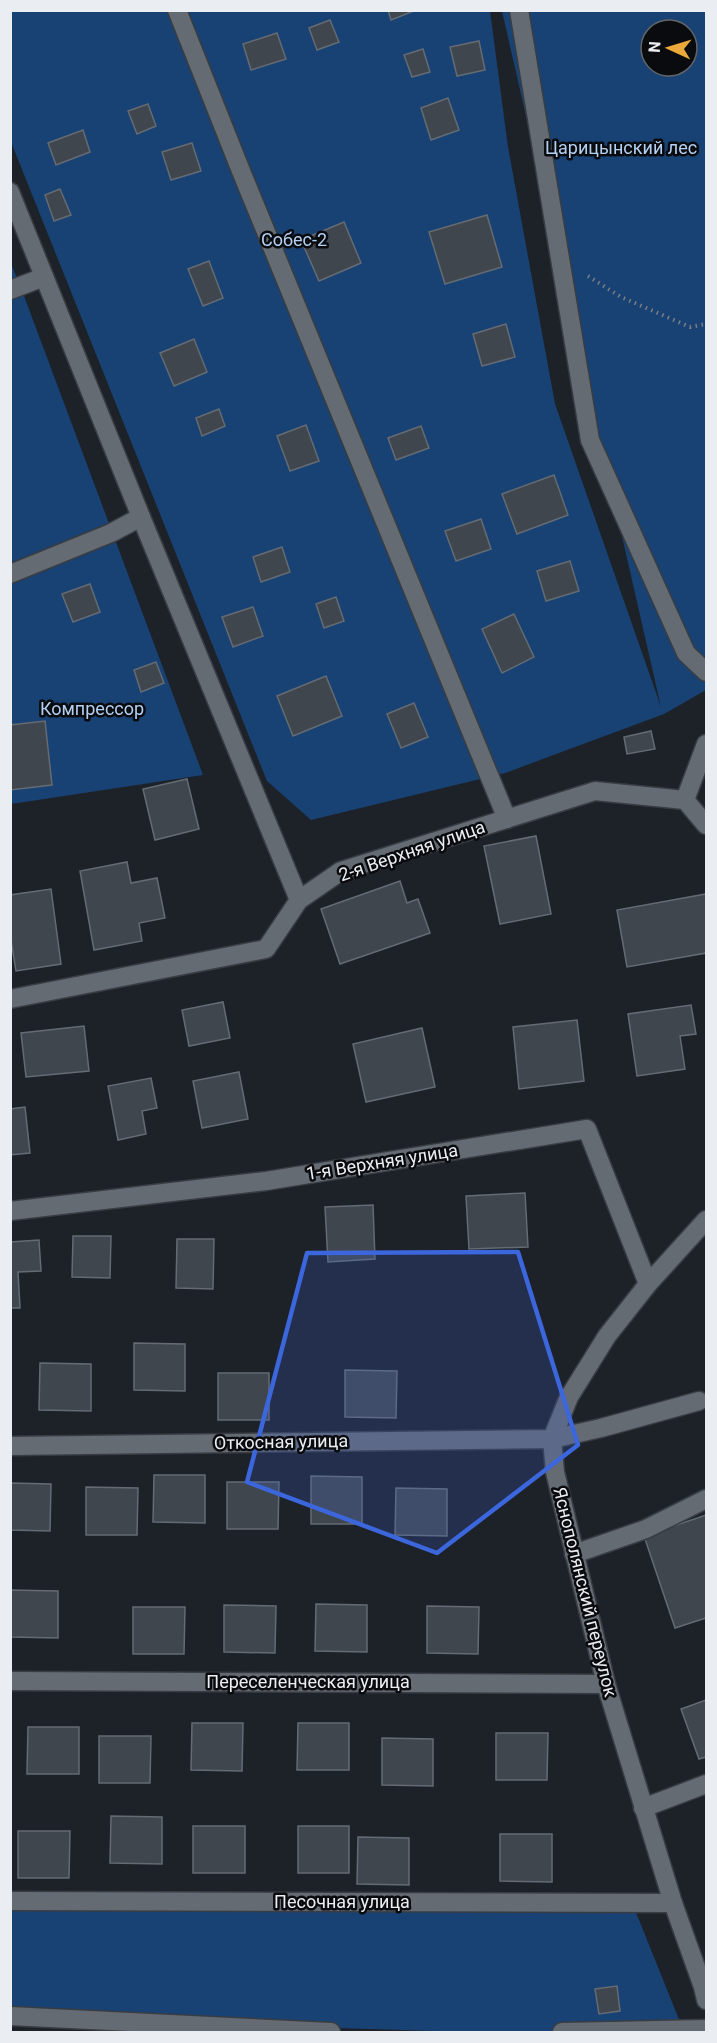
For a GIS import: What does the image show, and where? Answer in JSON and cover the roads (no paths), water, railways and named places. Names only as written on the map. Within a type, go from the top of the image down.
[{"type":"street","points":[[177,10],[507,819]]},
{"type":"street","points":[[519,10],[591,440],[686,653],[706,672]]},
{"type":"street","points":[[10,192],[299,900]]},
{"type":"street","points":[[10,290],[44,277]]},
{"type":"street","points":[[10,574],[111,533],[141,517]]},
{"type":"street","points":[[706,744],[685,800],[706,825]]},
{"type":"street","name":"2-я Верхняя улица","points":[[10,999],[266,949],[299,900],[341,871],[595,791],[685,800]]},
{"type":"street","name":"1-я Верхняя улица","points":[[10,1211],[266,1181],[587,1129],[648,1284]]},
{"type":"street","name":"Яснополянский переулок","points":[[706,1220],[648,1284],[607,1336],[569,1397],[552,1439],[555,1472],[606,1684],[673,1903],[706,2000]]},
{"type":"street","name":"Откосная улица","points":[[10,1446],[552,1439],[699,1401]]},
{"type":"street","points":[[574,1554],[646,1529],[706,1499]]},
{"type":"street","name":"Переселенческая улица","points":[[10,1681],[606,1684]]},
{"type":"street","points":[[643,1808],[706,1784]]},
{"type":"street","name":"Песочная улица","points":[[10,1901],[673,1903]]},
{"type":"street","points":[[10,2016],[331,2032]]},
{"type":"street","points":[[562,2032],[706,2029]]},
{"type":"park label","name":"Царицынский лес","points":[[621,148]]},
{"type":"park label","name":"Собес-2","points":[[294,240]]},
{"type":"park label","name":"Компрессор","points":[[92,709]]}]
